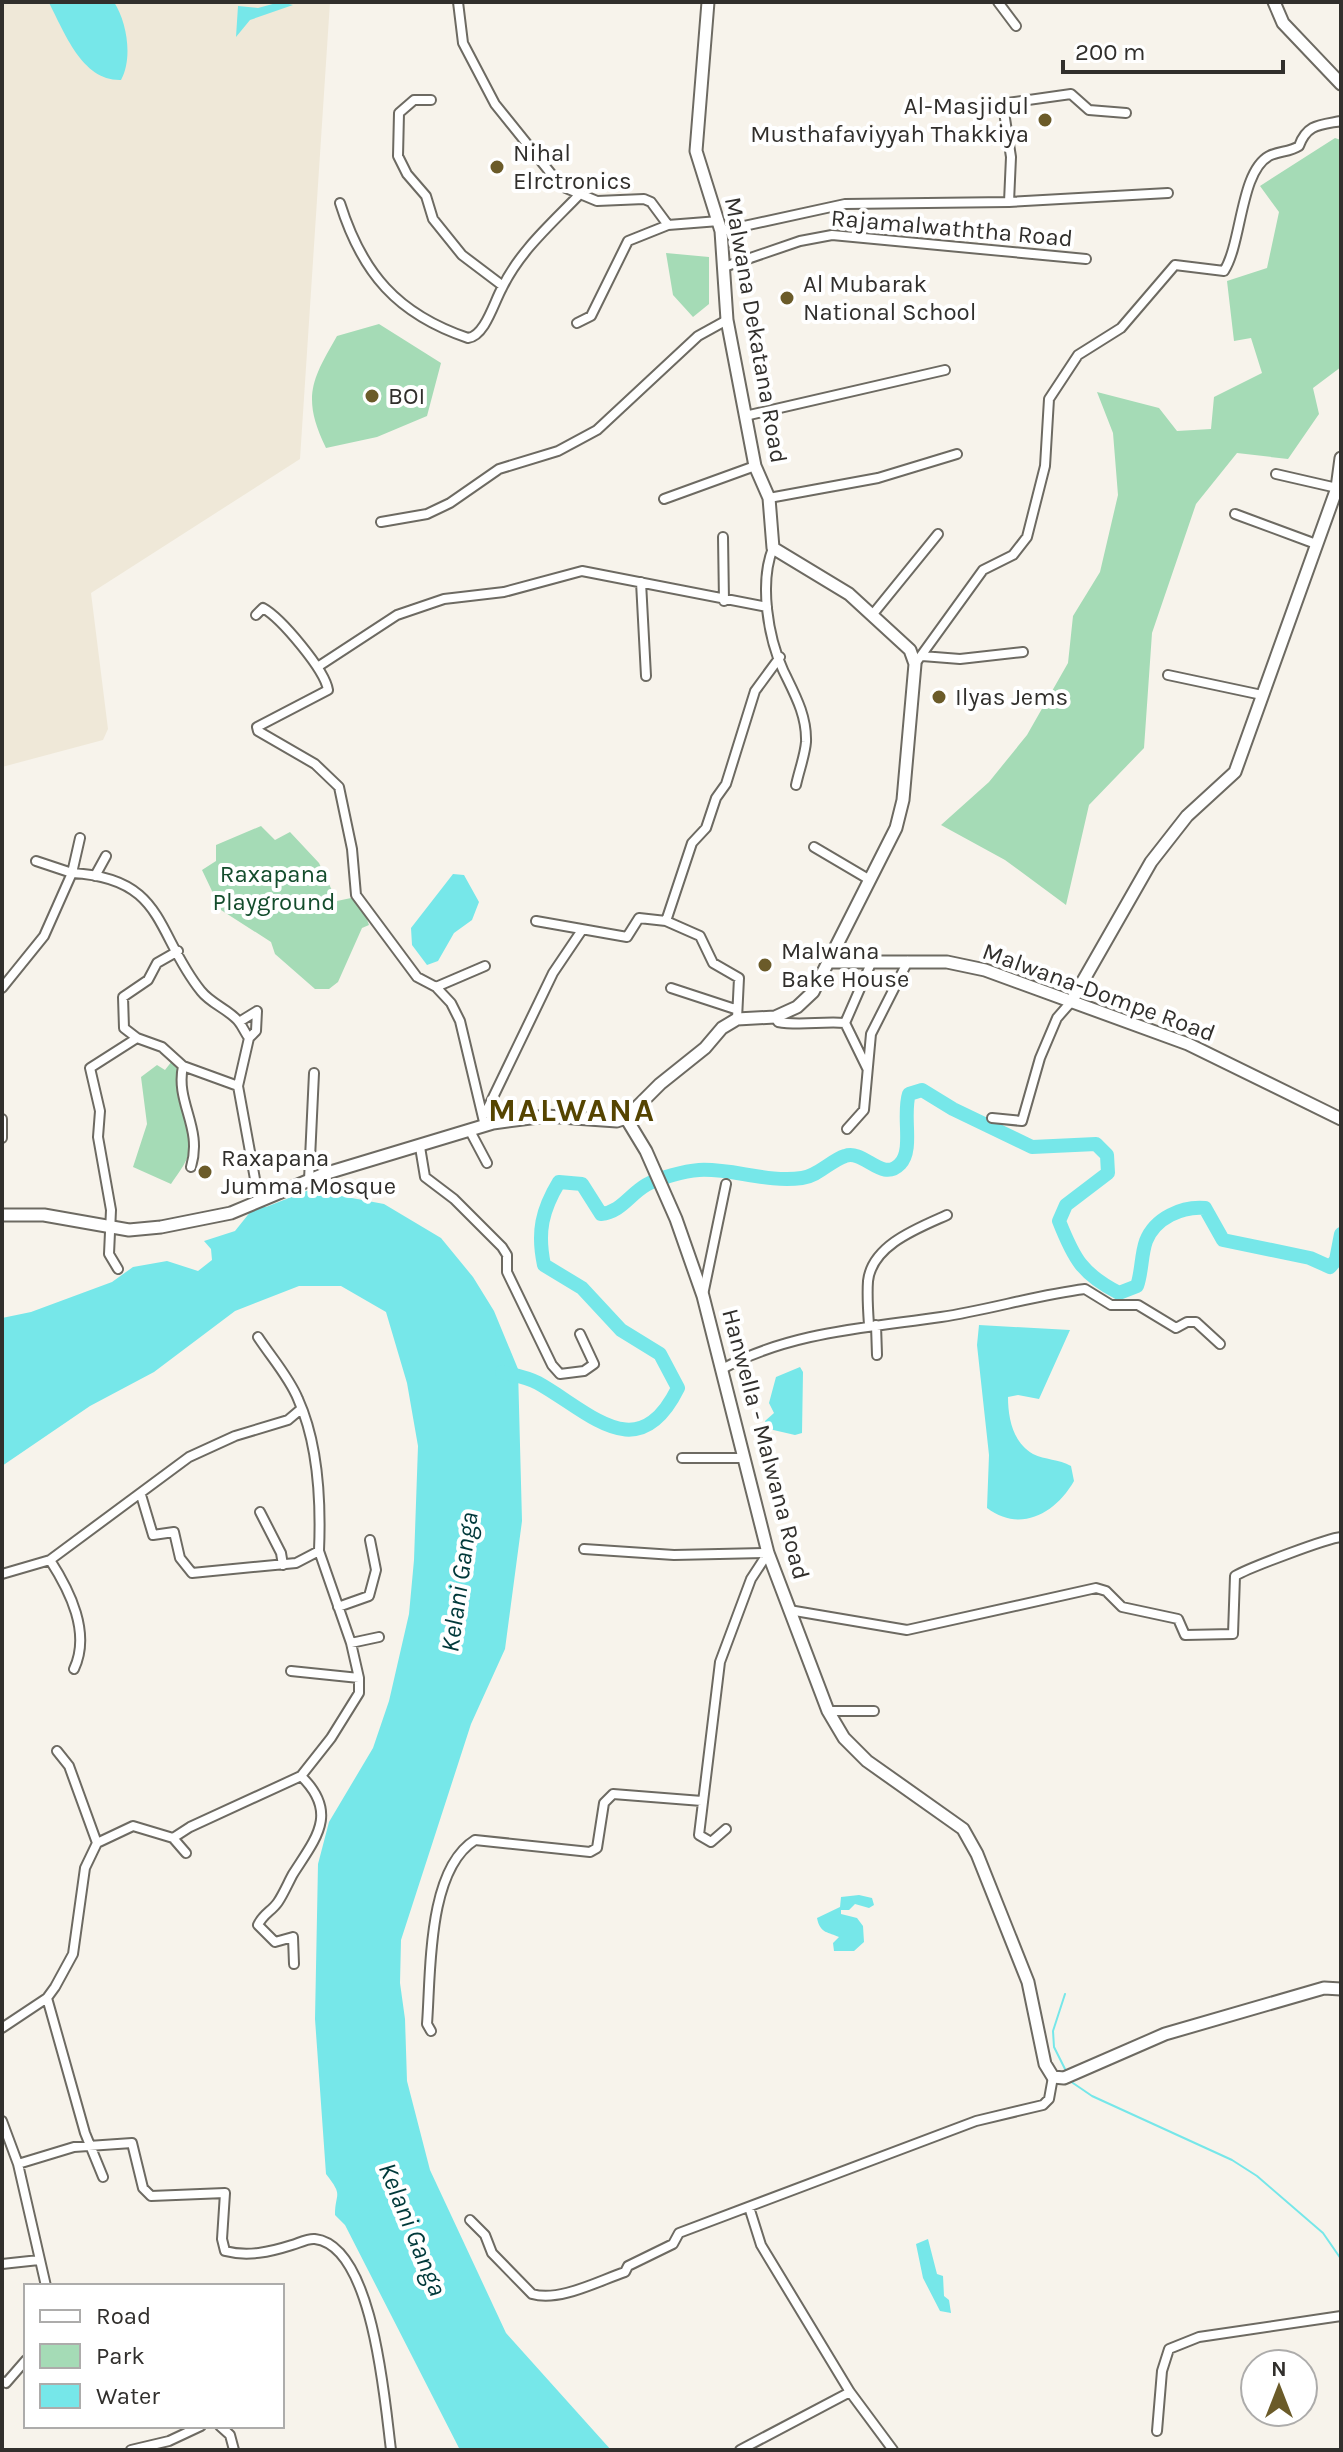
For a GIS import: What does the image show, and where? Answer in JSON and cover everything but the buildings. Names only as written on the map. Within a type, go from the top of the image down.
[{"type":"street","points":[[458,2],[463,43],[495,104],[561,186],[578,196],[597,201],[644,199],[651,202],[668,225]]},
{"type":"street","name":"Malwana Dekatana Road","points":[[708,2],[696,151],[720,226],[727,320],[755,466],[769,498],[773,548]]},
{"type":"street","points":[[998,2],[1016,26]]},
{"type":"street","points":[[1274,2],[1283,23],[1341,84]]},
{"type":"street","points":[[1009,202],[1011,157],[1004,112],[1007,103],[1071,94],[1089,110],[1126,113]]},
{"type":"street","points":[[431,100],[414,100],[399,113],[398,156],[407,174],[426,196],[433,219],[462,255],[503,286]]},
{"type":"street","points":[[671,988],[736,1014],[775,1017],[797,1007],[813,992],[896,828],[903,800],[918,660],[983,570],[1013,555],[1027,537],[1045,466],[1049,399],[1078,355],[1121,328],[1175,265],[1224,271],[1232,259],[1244,206],[1257,169],[1269,156],[1299,146],[1304,133],[1313,126],[1341,121]]},
{"type":"street","points":[[577,323],[591,316],[628,241],[668,225],[720,226],[845,204],[1009,202],[1168,193]]},
{"type":"street","points":[[340,203],[351,237],[380,286],[404,305],[468,338],[479,332],[527,248],[578,196]]},
{"type":"street","name":"Rajamalwaththa Road","points":[[724,267],[800,241],[832,235],[1086,259]]},
{"type":"street","points":[[381,522],[427,514],[450,503],[499,469],[578,441],[597,430],[698,336],[727,320]]},
{"type":"street","points":[[745,416],[945,370]]},
{"type":"street","points":[[769,498],[878,478],[957,454]]},
{"type":"street","points":[[992,1118],[1022,1121],[1040,1058],[1057,1018],[1071,1002],[1159,850],[1187,816],[1235,772],[1337,488],[1341,458]]},
{"type":"street","points":[[664,499],[755,466]]},
{"type":"street","points":[[1276,474],[1337,488]]},
{"type":"street","points":[[1235,514],[1316,544]]},
{"type":"street","points":[[873,614],[938,534]]},
{"type":"street","points":[[723,537],[724,601]]},
{"type":"street","points":[[796,785],[806,742],[803,720],[780,657],[767,607],[768,560],[773,548],[849,594],[901,640],[918,660]]},
{"type":"street","points":[[319,666],[397,615],[444,599],[504,592],[582,571],[767,607]]},
{"type":"street","points":[[641,582],[646,676]]},
{"type":"street","points":[[256,615],[263,608],[274,614],[319,666],[328,685],[324,694],[282,712],[257,727],[258,731],[315,764],[339,787],[352,849],[356,895],[417,977],[436,987],[451,1003],[460,1021],[485,1120]]},
{"type":"street","points":[[918,660],[1023,652]]},
{"type":"street","points":[[666,921],[692,843],[706,828],[716,798],[726,784],[755,691],[780,657]]},
{"type":"street","points":[[1168,675],[1262,695]]},
{"type":"street","points":[[2,988],[44,936],[72,873],[80,838]]},
{"type":"street","points":[[814,847],[870,880]]},
{"type":"street","points":[[95,876],[106,856]]},
{"type":"street","points":[[36,861],[122,884],[141,896],[160,916],[201,992],[239,1022],[249,1038]]},
{"type":"street","points":[[485,1120],[546,1116],[602,1122],[626,1118],[660,1084],[705,1048],[736,1014],[739,978],[713,963],[700,936],[666,921],[639,918],[627,937],[536,921]]},
{"type":"street","points":[[3,1213],[80,1219],[140,1230],[161,1227],[231,1213],[309,1180],[470,1131],[485,1120],[553,973],[582,930]]},
{"type":"street","points":[[178,951],[157,963],[148,980],[123,997],[124,1028],[137,1038],[162,1047],[183,1066],[238,1086]]},
{"type":"street","points":[[867,1069],[845,1023],[872,961]]},
{"type":"street","points":[[847,1129],[864,1110],[871,1034],[908,961]]},
{"type":"street","name":"Malwana-Dompe Road","points":[[829,962],[947,962],[985,970],[1188,1044],[1341,1119]]},
{"type":"street","points":[[436,987],[451,977],[485,966]]},
{"type":"street","points":[[239,1022],[255,1011],[258,1013],[256,1031],[249,1038],[238,1086],[259,1201]]},
{"type":"street","points":[[775,1017],[778,1022],[788,1024],[816,1020],[845,1023]]},
{"type":"street","points":[[118,1269],[109,1254],[111,1227],[98,1137],[100,1111],[90,1068],[137,1038]]},
{"type":"street","points":[[183,1066],[182,1083],[196,1135],[191,1167]]},
{"type":"street","points":[[309,1180],[314,1073]]},
{"type":"street","name":"Hanwella - Malwana Road","points":[[626,1118],[662,1192],[703,1296],[768,1553],[828,1711],[844,1738],[867,1761],[963,1829],[977,1854],[1028,1982],[1045,2064],[1064,2076]]},
{"type":"street","points":[[2,1119],[2,1138]]},
{"type":"street","points":[[470,1131],[487,1163]]},
{"type":"street","points":[[420,1147],[425,1177],[454,1199],[507,1255],[507,1272],[552,1365],[560,1374],[584,1371],[594,1364],[580,1334]]},
{"type":"street","points":[[703,1296],[726,1184]]},
{"type":"street","points":[[877,1355],[868,1279],[873,1264],[890,1245],[947,1215]]},
{"type":"street","points":[[722,1369],[769,1348],[872,1325],[945,1316],[1039,1294],[1085,1289],[1111,1305],[1138,1305],[1176,1328],[1187,1322],[1196,1322],[1220,1344]]},
{"type":"street","points":[[173,1838],[190,1827],[301,1776],[331,1738],[359,1693],[351,1643],[319,1551],[318,1505],[299,1400],[258,1337]]},
{"type":"street","points":[[2,1574],[50,1560],[189,1457],[235,1436],[288,1420],[301,1409]]},
{"type":"street","points":[[682,1458],[743,1458]]},
{"type":"street","points":[[141,1495],[153,1535],[174,1532],[180,1558],[192,1573],[303,1562],[319,1551]]},
{"type":"street","points":[[260,1512],[281,1553],[283,1565]]},
{"type":"street","points":[[789,1610],[907,1630],[1096,1588],[1106,1591],[1122,1607],[1178,1619],[1185,1635],[1233,1634],[1235,1576],[1307,1550],[1327,1538],[1341,1537]]},
{"type":"street","points":[[338,1607],[369,1596],[376,1570],[370,1540]]},
{"type":"street","points":[[584,1549],[674,1555],[768,1553]]},
{"type":"street","points":[[726,1829],[711,1842],[702,1840],[699,1835],[720,1662],[751,1579],[768,1553]]},
{"type":"street","points":[[50,1560],[72,1595],[82,1653],[74,1669]]},
{"type":"street","points":[[351,1643],[379,1637]]},
{"type":"street","points":[[291,1671],[359,1678]]},
{"type":"street","points":[[828,1711],[874,1711]]},
{"type":"street","points":[[57,1751],[69,1766],[97,1843]]},
{"type":"street","points":[[294,1964],[293,1937],[275,1942],[258,1925],[262,1915],[276,1905],[313,1848],[322,1817],[314,1789],[301,1776]]},
{"type":"street","points":[[431,2031],[427,2024],[434,1923],[450,1868],[461,1848],[475,1840],[590,1852],[597,1848],[604,1803],[613,1794],[702,1801]]},
{"type":"street","points":[[2,2028],[47,1998],[73,1954],[85,1868],[97,1843],[133,1826],[173,1838],[186,1853]]},
{"type":"street","points":[[470,2220],[485,2235],[492,2253],[532,2294],[541,2296],[575,2290],[625,2272],[628,2266],[673,2244],[679,2233],[976,2121],[1043,2105],[1064,2076],[1165,2034],[1341,1981]]},
{"type":"street","points":[[1324,1988],[1341,1989]]},
{"type":"street","points":[[47,1998],[89,2145],[103,2177]]},
{"type":"street","points":[[2,2121],[18,2164],[45,2284]]},
{"type":"street","points":[[18,2164],[89,2145],[132,2143],[143,2188],[151,2196],[225,2193],[222,2239],[225,2251],[251,2254],[311,2238],[334,2248],[367,2302],[376,2339],[391,2450]]},
{"type":"street","points":[[749,2207],[761,2245],[850,2392],[893,2450]]},
{"type":"street","points":[[2,2264],[39,2260]]},
{"type":"street","points":[[1157,2431],[1162,2371],[1169,2349],[1199,2337],[1341,2316]]},
{"type":"street","points":[[2,2381],[6,2383],[24,2362]]},
{"type":"street","points":[[740,2450],[850,2392]]},
{"type":"street","points":[[131,2450],[169,2441],[197,2428]]},
{"type":"street","points":[[222,2428],[230,2435],[234,2450]]},
{"type":"shaded area","points":[[2,2],[330,2],[300,459],[91,593],[108,729],[103,740],[2,767]]},
{"type":"green space","points":[[1335,138],[1341,140],[1341,367],[1313,388],[1319,414],[1288,459],[1237,453],[1196,504],[1152,633],[1144,748],[1089,805],[1066,905],[1005,860],[941,825],[989,782],[1027,735],[1068,663],[1073,616],[1100,572],[1118,495],[1113,433],[1097,392],[1159,408],[1177,431],[1211,429],[1214,397],[1262,373],[1251,338],[1234,341],[1227,281],[1267,268],[1279,212],[1260,186]]},
{"type":"green space","points":[[666,253],[709,257],[709,304],[693,317],[673,295]]},
{"type":"green space","name":"BOI","points":[[379,324],[441,363],[427,416],[377,437],[326,448],[312,402],[321,365],[337,336]]},
{"type":"green space","name":"Raxapana Playground","points":[[261,826],[275,840],[290,832],[319,863],[337,901],[351,898],[364,911],[369,925],[362,928],[338,982],[329,989],[315,989],[275,954],[271,942],[221,910],[202,870],[216,861],[216,845]]},
{"type":"green space","points":[[172,1061],[180,1069],[178,1098],[189,1133],[190,1149],[171,1184],[133,1167],[147,1124],[141,1077],[157,1065],[165,1070]]},
{"type":"water","points":[[114,2],[127,40],[127,61],[121,80],[107,78],[85,64],[49,3]]},
{"type":"water","points":[[280,2],[293,5],[250,20],[236,37],[238,6],[258,8]]},
{"type":"water","points":[[453,874],[464,875],[479,902],[472,920],[454,933],[438,961],[427,965],[412,945],[411,928]]},
{"type":"water","name":"Kelani Ganga","points":[[309,1190],[384,1204],[441,1238],[473,1277],[494,1311],[518,1369],[522,1521],[505,1649],[471,1724],[401,1940],[400,1983],[405,2019],[407,2081],[430,2170],[506,2333],[611,2450],[460,2450],[345,2225],[335,2215],[337,2191],[326,2174],[315,2019],[318,1864],[329,1822],[373,1748],[389,1701],[409,1614],[414,1560],[418,1446],[407,1383],[386,1312],[341,1286],[299,1286],[235,1311],[154,1372],[90,1406],[2,1466],[2,1318],[31,1312],[112,1282],[133,1267],[167,1261],[198,1271],[212,1260],[211,1249],[204,1241],[235,1231],[255,1206],[266,1207]]},
{"type":"water","points":[[979,1325],[1070,1330],[1039,1399],[1018,1395],[1008,1397],[1016,1437],[1026,1449],[1071,1466],[1074,1481],[1066,1493],[1047,1511],[1036,1516],[1012,1519],[987,1508],[989,1455],[977,1345]]},
{"type":"water","points":[[800,1367],[803,1372],[802,1433],[795,1435],[769,1429],[765,1421],[774,1413],[769,1403],[776,1377]]},
{"type":"water","points":[[859,1895],[872,1898],[874,1905],[869,1908],[855,1904],[849,1910],[841,1910],[841,1914],[857,1918],[863,1926],[864,1942],[854,1951],[834,1951],[833,1943],[839,1937],[823,1930],[817,1918],[840,1907],[841,1897]]},
{"type":"water","points":[[928,2239],[937,2274],[943,2276],[944,2296],[949,2300],[951,2313],[940,2311],[923,2278],[916,2244]]},
{"type":"waterway","points":[[502,1372],[534,1381],[595,1419],[612,1427],[630,1430],[647,1425],[663,1412],[678,1388],[660,1354],[621,1330],[582,1288],[544,1265],[542,1222],[559,1182],[582,1184],[601,1214],[614,1210],[651,1182],[693,1171],[724,1171],[776,1179],[802,1178],[852,1155],[880,1168],[893,1169],[900,1164],[906,1150],[909,1094],[922,1090],[953,1109],[1032,1147],[1096,1144],[1107,1155],[1108,1173],[1066,1205],[1059,1221],[1081,1264],[1096,1279],[1119,1293],[1137,1286],[1150,1233],[1163,1220],[1179,1211],[1205,1208],[1223,1240],[1310,1258],[1330,1267],[1336,1260],[1341,1234]]},
{"type":"waterway","points":[[1065,1994],[1053,2031],[1054,2047],[1066,2071]]},
{"type":"waterway","points":[[1070,2081],[1092,2096],[1232,2160],[1257,2176],[1323,2233],[1341,2259]]},
{"type":"place","name":"Al-Masjidul Musthafaviyyah Thakkiya","points":[[1045,120]]},
{"type":"place","name":"Nihal Elrctronics","points":[[497,167]]},
{"type":"place","name":"Al Mubarak National School","points":[[787,298]]},
{"type":"place","name":"BOI","points":[[372,396]]},
{"type":"place","name":"Ilyas Jems","points":[[939,697]]},
{"type":"place","name":"Malwana Bake House","points":[[765,965]]},
{"type":"place","name":"Raxapana Jumma Mosque","points":[[205,1172]]},
{"type":"district","name":"MALWANA","points":[[572,1110]]}]
